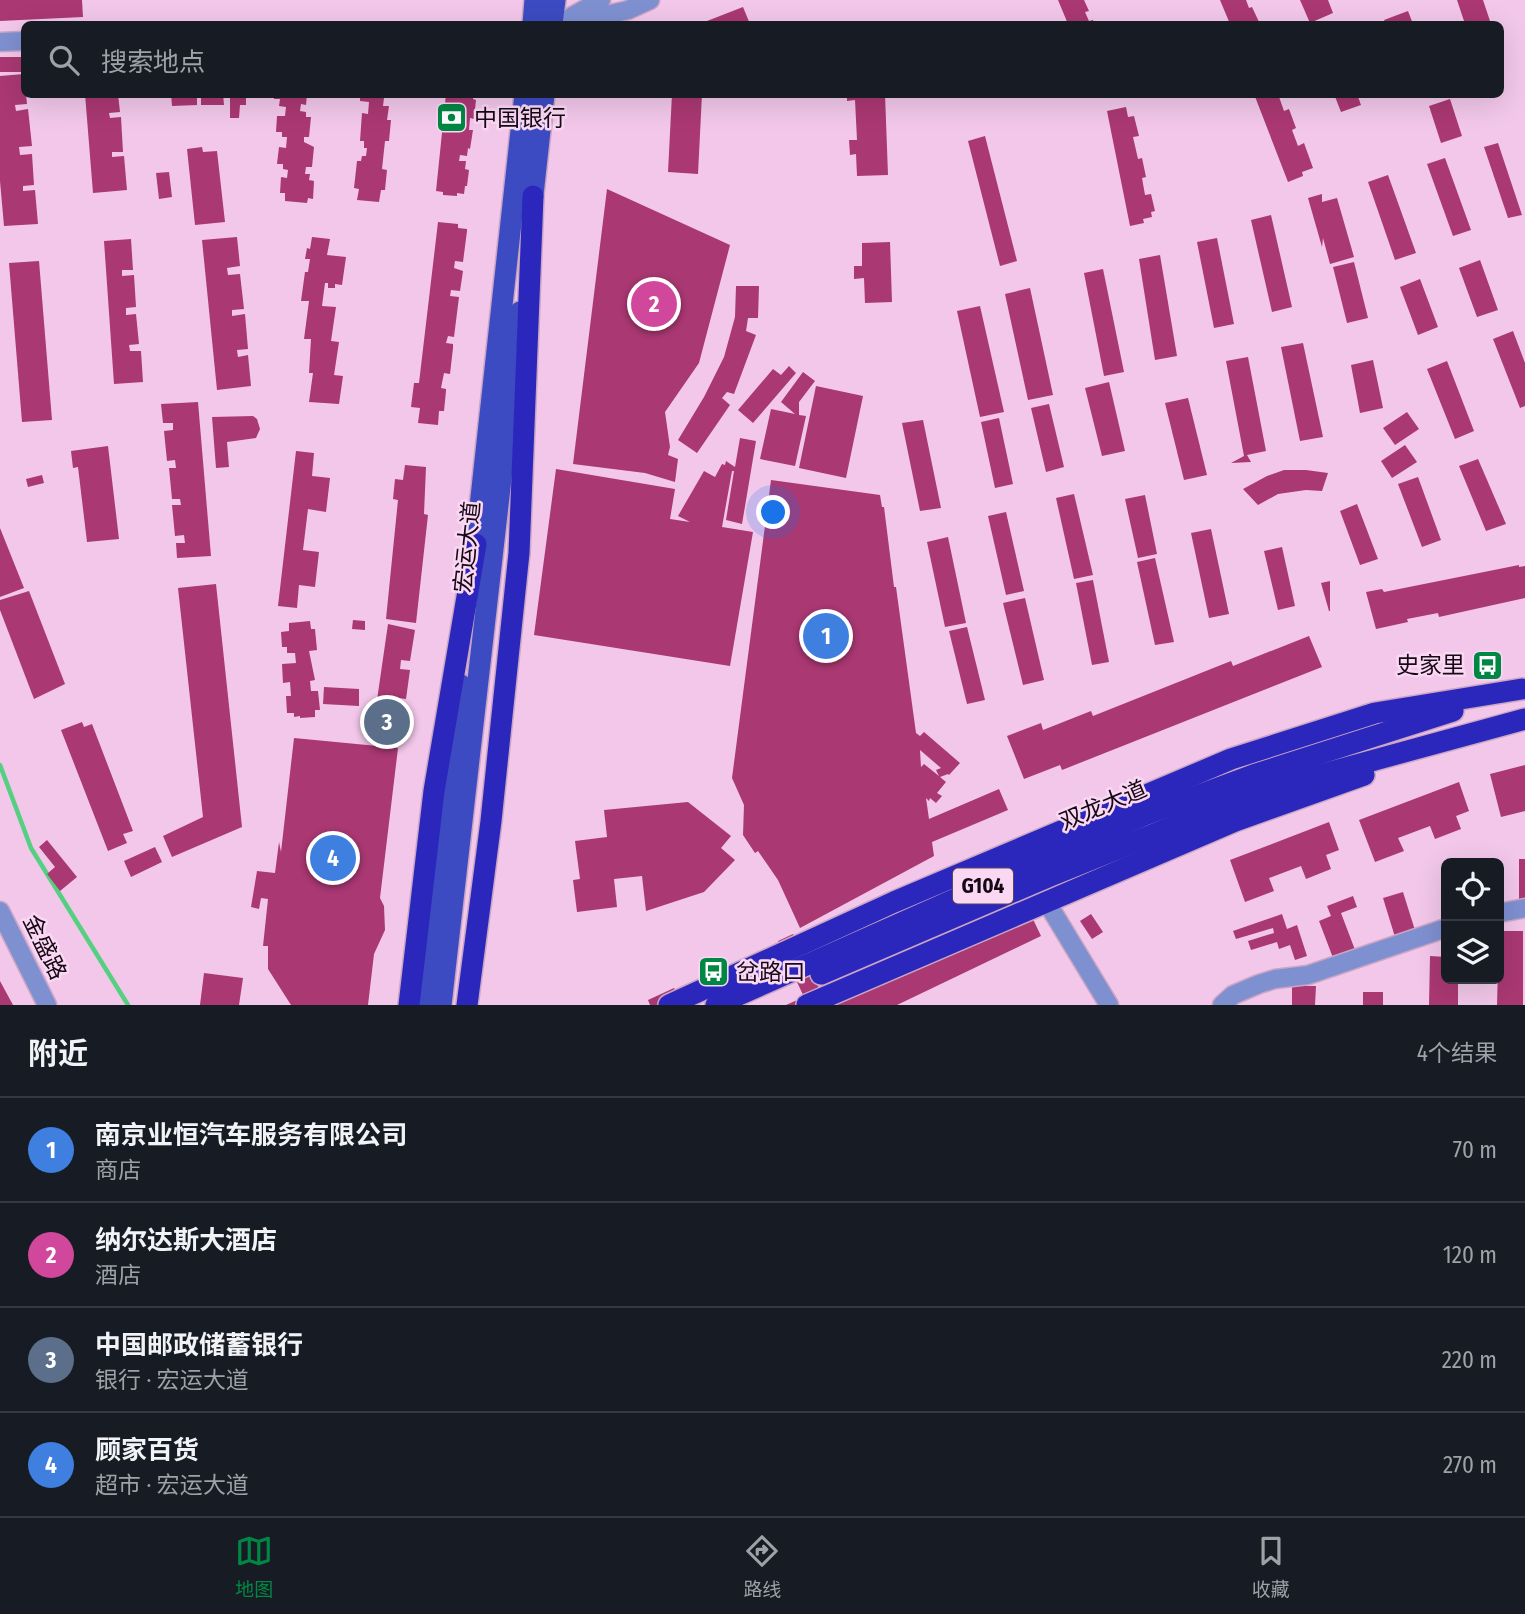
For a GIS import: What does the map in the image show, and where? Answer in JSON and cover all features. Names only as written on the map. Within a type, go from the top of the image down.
[{"type":"highway","points":[[467,1005],[511,643],[519,553],[533,196]]},
{"type":"highway","points":[[409,1005],[434,791],[476,544]]},
{"type":"highway","name":"双龙大道","points":[[747,1005],[1050,876],[1257,783],[1524,689]]},
{"type":"highway","name":"双龙大道","points":[[669,1005],[894,902],[1231,759],[1375,713],[1524,689]]},
{"type":"highway","name":"双龙大道","points":[[716,1005],[1145,815],[1257,783],[1525,719]]},
{"type":"highway","name":"G104","points":[[807,1005],[1234,821],[1525,719]]},
{"type":"main road","points":[[533,21],[535,0]]},
{"type":"main road","points":[[552,21],[555,0]]},
{"type":"main road","name":"宏运大道","points":[[427,1005],[524,98]]},
{"type":"main road","name":"宏运大道","points":[[441,1005],[544,98]]},
{"type":"street","points":[[564,21],[601,0]]},
{"type":"street","points":[[581,21],[628,10],[650,0]]},
{"type":"street","points":[[0,42],[21,41]]},
{"type":"street","points":[[1046,901],[1109,1005]]},
{"type":"street","points":[[1504,912],[1525,908]]},
{"type":"street","name":"金盛路","points":[[0,911],[47,1005]]},
{"type":"street","points":[[1222,1005],[1233,996],[1259,984],[1308,975],[1441,930]]},
{"type":"building","points":[[0,0],[82,0],[83,17],[0,21]]},
{"type":"building","points":[[1058,0],[1084,0],[1089,11],[1085,12],[1089,21],[1067,21]]},
{"type":"building","points":[[1220,0],[1246,0],[1259,21],[1229,21]]},
{"type":"building","points":[[1300,0],[1328,0],[1333,13],[1309,21]]},
{"type":"building","points":[[1457,0],[1483,0],[1490,21],[1464,21]]},
{"type":"building","points":[[743,7],[749,21],[707,21]]},
{"type":"building","points":[[1408,11],[1412,21],[1384,21]]},
{"type":"building","points":[[0,57],[21,57],[21,72],[0,72]]},
{"type":"building","points":[[21,74],[21,98],[26,98],[27,104],[15,105],[16,111],[28,109],[32,146],[19,147],[20,155],[32,154],[34,185],[23,186],[23,191],[35,190],[38,224],[4,226],[0,181],[0,76]]},
{"type":"building","points":[[85,98],[118,98],[120,112],[109,113],[110,118],[121,117],[123,152],[112,152],[112,157],[124,156],[127,190],[93,193]]},
{"type":"building","points":[[171,98],[197,98],[197,105],[172,106]]},
{"type":"building","points":[[201,98],[223,98],[224,105],[201,105]]},
{"type":"building","points":[[230,98],[246,98],[246,105],[240,105],[239,118],[230,118]]},
{"type":"building","points":[[307,98],[306,105],[301,104],[300,111],[306,112],[306,117],[311,117],[309,137],[304,137],[304,142],[314,147],[312,167],[306,167],[305,174],[310,174],[309,180],[314,181],[313,199],[308,198],[307,203],[285,201],[285,193],[280,193],[281,177],[287,178],[288,170],[283,169],[283,164],[277,164],[279,147],[286,148],[287,137],[282,137],[282,132],[276,132],[277,116],[285,116],[286,107],[279,106],[280,99],[274,99]]},
{"type":"building","points":[[360,98],[384,98],[383,106],[389,106],[389,141],[385,141],[382,169],[387,170],[385,190],[381,190],[379,202],[357,200],[359,189],[354,188],[357,161],[366,156],[367,148],[364,148],[364,141],[360,141],[362,113],[368,114],[369,102],[360,101]]},
{"type":"building","points":[[446,98],[473,98],[476,100],[474,119],[470,118],[469,130],[473,130],[470,149],[468,148],[467,156],[460,155],[459,161],[466,161],[465,169],[469,170],[464,194],[443,195],[443,192],[436,191]]},
{"type":"building","points":[[672,98],[702,98],[698,174],[668,172]]},
{"type":"building","points":[[847,98],[885,98],[888,175],[857,176],[856,154],[850,155],[849,140],[857,140],[855,100],[847,101]]},
{"type":"building","points":[[1256,98],[1279,98],[1284,111],[1289,109],[1296,128],[1292,130],[1298,146],[1304,143],[1313,168],[1288,182]]},
{"type":"building","points":[[1336,98],[1358,98],[1361,105],[1341,112]]},
{"type":"building","points":[[1450,99],[1462,136],[1441,143],[1429,106]]},
{"type":"building","points":[[1126,107],[1128,117],[1134,116],[1139,136],[1133,137],[1146,177],[1142,178],[1145,195],[1151,194],[1155,211],[1151,212],[1152,217],[1143,219],[1144,223],[1130,226],[1107,111]]},
{"type":"building","points":[[985,136],[1017,261],[1000,266],[968,141]]},
{"type":"building","points":[[1498,143],[1522,215],[1508,218],[1484,147]]},
{"type":"building","points":[[202,147],[203,152],[217,151],[225,222],[195,225],[187,149]]},
{"type":"building","points":[[1445,158],[1471,230],[1453,236],[1427,164]]},
{"type":"building","points":[[169,172],[172,197],[159,199],[156,173]]},
{"type":"building","points":[[1388,175],[1416,253],[1395,260],[1368,182]]},
{"type":"building","points":[[607,189],[730,245],[699,363],[665,412],[670,447],[668,455],[678,459],[675,482],[645,473],[573,464]]},
{"type":"building","points":[[1322,194],[1322,202],[1337,198],[1354,257],[1330,264],[1323,238],[1322,247],[1308,198]]},
{"type":"building","points":[[1271,215],[1292,307],[1272,312],[1251,220]]},
{"type":"building","points":[[438,222],[458,224],[458,228],[467,231],[463,262],[455,261],[454,268],[463,271],[460,291],[451,290],[450,296],[459,297],[454,337],[448,336],[446,343],[453,344],[453,348],[450,374],[444,373],[441,388],[446,391],[444,411],[439,411],[438,425],[418,423],[420,408],[411,407],[414,383],[419,383]]},
{"type":"building","points":[[237,237],[240,266],[227,268],[228,275],[240,274],[244,309],[232,310],[232,316],[245,314],[248,349],[237,350],[238,357],[248,355],[251,386],[217,390],[202,240]]},
{"type":"building","points":[[312,237],[330,239],[327,255],[346,257],[342,285],[335,284],[335,288],[328,288],[328,283],[325,283],[322,306],[336,307],[331,341],[339,342],[334,375],[343,376],[339,404],[309,402],[313,373],[309,373],[311,339],[304,339],[309,301],[301,301],[305,272],[308,272],[310,259],[305,259]]},
{"type":"building","points":[[1217,238],[1234,324],[1214,328],[1197,242]]},
{"type":"building","points":[[131,239],[133,270],[122,270],[122,276],[134,275],[136,307],[126,308],[126,315],[136,314],[139,344],[129,345],[130,351],[141,351],[143,382],[114,384],[104,241]]},
{"type":"building","points":[[890,242],[892,302],[865,303],[864,278],[854,279],[854,266],[862,266],[862,243]]},
{"type":"building","points":[[1160,255],[1177,356],[1155,360],[1139,259]]},
{"type":"building","points":[[1480,260],[1498,310],[1477,317],[1459,268]]},
{"type":"building","points":[[39,261],[52,420],[22,422],[9,263]]},
{"type":"building","points":[[1354,262],[1368,318],[1347,323],[1333,267]]},
{"type":"building","points":[[1103,269],[1124,372],[1104,376],[1084,273]]},
{"type":"building","points":[[1420,279],[1438,327],[1418,335],[1400,287]]},
{"type":"building","points":[[736,286],[759,286],[758,318],[748,318],[746,331],[756,335],[734,394],[727,392],[722,398],[730,405],[697,453],[678,440],[724,357],[735,317]]},
{"type":"building","points":[[1030,288],[1053,395],[1028,400],[1005,294]]},
{"type":"building","points":[[980,306],[1004,412],[980,417],[957,311]]},
{"type":"building","points":[[1513,331],[1525,363],[1525,406],[1520,408],[1493,339]]},
{"type":"building","points":[[1303,343],[1323,437],[1300,441],[1281,347]]},
{"type":"building","points":[[1248,357],[1266,451],[1247,455],[1251,462],[1231,463],[1244,456],[1226,361]]},
{"type":"building","points":[[1373,360],[1383,408],[1360,413],[1351,365]]},
{"type":"building","points":[[1447,361],[1474,431],[1455,439],[1427,369]]},
{"type":"building","points":[[789,366],[796,373],[753,423],[738,410],[773,369],[781,375]]},
{"type":"building","points":[[803,372],[815,381],[799,402],[799,415],[806,416],[795,466],[760,459],[771,409],[795,414],[781,402]]},
{"type":"building","points":[[1109,382],[1125,451],[1102,456],[1085,388]]},
{"type":"building","points":[[816,386],[863,396],[846,478],[799,468]]},
{"type":"building","points":[[1188,398],[1207,475],[1184,480],[1165,403]]},
{"type":"building","points":[[198,402],[211,556],[177,558],[176,543],[185,543],[184,535],[175,536],[172,505],[181,505],[180,499],[172,499],[169,468],[176,468],[175,460],[167,461],[164,431],[173,430],[173,423],[163,423],[161,404]]},
{"type":"building","points":[[1049,404],[1064,467],[1046,472],[1031,408]]},
{"type":"building","points":[[1407,412],[1419,429],[1395,445],[1383,428]]},
{"type":"building","points":[[253,416],[260,429],[256,438],[227,442],[229,467],[216,468],[212,417]]},
{"type":"building","points":[[999,418],[1013,484],[995,488],[981,422]]},
{"type":"building","points":[[923,420],[941,508],[920,511],[902,423]]},
{"type":"building","points":[[740,438],[756,441],[742,524],[726,520],[732,471],[722,527],[753,532],[730,666],[534,635],[556,469],[675,489],[670,519],[690,522],[678,516],[704,471],[715,477],[726,461],[735,467]]},
{"type":"building","points":[[1405,445],[1417,462],[1392,478],[1381,461]]},
{"type":"building","points":[[108,446],[119,539],[87,542],[78,467],[73,468],[71,451]]},
{"type":"building","points":[[296,451],[314,453],[312,476],[330,478],[326,512],[308,509],[303,550],[319,552],[315,587],[299,585],[297,608],[278,606]]},
{"type":"building","points":[[1478,459],[1506,524],[1486,531],[1459,466]]},
{"type":"building","points":[[405,465],[426,467],[424,514],[428,515],[416,623],[386,619],[398,500],[393,499],[395,479],[403,480]]},
{"type":"building","points":[[1284,470],[1328,473],[1322,491],[1278,494],[1258,505],[1243,489],[1267,476]]},
{"type":"building","points":[[42,475],[44,483],[28,487],[26,479]]},
{"type":"building","points":[[1418,477],[1441,540],[1422,547],[1398,484]]},
{"type":"building","points":[[771,480],[880,495],[884,507],[916,733],[920,736],[924,732],[960,763],[949,775],[940,777],[946,782],[937,793],[942,796],[936,803],[926,798],[929,819],[999,789],[1008,810],[932,842],[934,856],[800,928],[778,880],[743,835],[744,805],[732,778]],"holes":[[[920,750],[941,768],[936,770],[939,776],[924,764],[921,767]]]},
{"type":"building","points":[[1074,494],[1093,575],[1074,579],[1056,498]]},
{"type":"building","points":[[1145,495],[1157,554],[1138,558],[1125,499]]},
{"type":"building","points":[[1357,504],[1378,559],[1360,565],[1340,511]]},
{"type":"building","points":[[1006,512],[1024,591],[1006,595],[988,516]]},
{"type":"building","points":[[0,528],[24,588],[0,597]]},
{"type":"building","points":[[1211,529],[1229,614],[1209,618],[1191,533]]},
{"type":"building","points":[[948,537],[966,623],[945,627],[927,542]]},
{"type":"building","points":[[1282,547],[1295,606],[1278,610],[1264,551]]},
{"type":"building","points":[[1155,558],[1174,642],[1155,645],[1137,562]]},
{"type":"building","points":[[1525,566],[1525,598],[1439,617],[1438,613],[1407,619],[1408,622],[1376,629],[1366,592],[1382,589],[1384,592]]},
{"type":"building","points":[[1093,580],[1109,662],[1092,665],[1076,583]]},
{"type":"building","points":[[1330,581],[1330,611],[1329,611],[1321,583]]},
{"type":"building","points":[[216,584],[242,827],[172,857],[163,836],[203,817],[178,588]]},
{"type":"building","points":[[29,591],[65,684],[34,699],[0,610],[0,600]]},
{"type":"building","points":[[1025,598],[1044,680],[1023,685],[1003,603]]},
{"type":"building","points":[[353,620],[365,621],[365,630],[352,629]]},
{"type":"building","points":[[310,621],[311,629],[315,629],[317,650],[309,651],[315,680],[310,681],[311,691],[318,691],[320,710],[315,710],[315,717],[300,718],[294,717],[294,713],[287,713],[286,696],[291,696],[290,682],[283,683],[282,664],[296,663],[295,653],[287,653],[287,647],[282,647],[281,632],[289,631],[289,623]]},
{"type":"building","points":[[388,624],[415,630],[410,661],[401,660],[400,669],[410,670],[406,699],[399,698],[398,703],[377,700]]},
{"type":"building","points":[[967,627],[985,700],[967,704],[949,631]]},
{"type":"building","points":[[1309,636],[1322,667],[1062,770],[1060,765],[1024,779],[1007,736],[1041,723],[1043,730],[1091,711],[1093,716],[1231,661],[1233,666]]},
{"type":"building","points":[[324,687],[359,689],[359,706],[323,704]]},
{"type":"building","points":[[82,722],[84,727],[92,724],[133,831],[123,834],[127,843],[108,851],[61,730]]},
{"type":"building","points":[[294,738],[398,748],[380,898],[384,906],[385,930],[374,954],[368,1005],[291,1005],[268,969],[268,946],[263,946],[268,899],[261,898],[259,909],[251,907],[257,871],[275,873],[279,842],[281,852]]},
{"type":"building","points":[[1525,765],[1525,811],[1501,817],[1490,774]]},
{"type":"building","points":[[1459,782],[1469,811],[1456,816],[1461,829],[1435,839],[1430,826],[1398,838],[1404,851],[1375,862],[1359,820]]},
{"type":"building","points":[[688,802],[731,836],[721,848],[735,860],[704,892],[646,911],[642,876],[614,879],[617,907],[577,912],[573,880],[580,879],[575,841],[607,837],[604,810]]},
{"type":"building","points":[[1329,822],[1339,850],[1326,855],[1331,869],[1306,879],[1301,866],[1269,878],[1274,891],[1245,902],[1230,860]]},
{"type":"building","points":[[47,840],[77,877],[60,891],[47,874],[55,867],[39,847]]},
{"type":"building","points":[[155,847],[162,862],[131,877],[124,861]]},
{"type":"building","points":[[1519,859],[1525,859],[1525,913],[1519,913]]},
{"type":"building","points":[[1403,892],[1419,943],[1399,950],[1383,898]]},
{"type":"building","points":[[1021,894],[1041,936],[897,1005],[786,1005],[804,997],[778,941],[793,934],[820,990]]},
{"type":"building","points":[[1353,896],[1357,907],[1341,913],[1360,963],[1338,971],[1319,921],[1331,916],[1327,906]]},
{"type":"building","points":[[1091,914],[1103,932],[1092,939],[1080,921]]},
{"type":"building","points":[[1282,914],[1287,929],[1297,925],[1307,956],[1295,960],[1290,945],[1279,949],[1277,942],[1251,950],[1248,941],[1274,933],[1273,928],[1236,939],[1233,931]]},
{"type":"building","points":[[1504,931],[1523,931],[1523,1005],[1497,1005],[1498,984],[1504,984]]},
{"type":"building","points":[[1430,956],[1441,957],[1441,984],[1458,984],[1458,1005],[1429,1005]]},
{"type":"building","points":[[204,973],[243,978],[239,1005],[200,1005]]},
{"type":"building","points":[[0,981],[13,1005],[0,1005]]},
{"type":"building","points":[[1292,986],[1316,986],[1315,1005],[1292,1005]]},
{"type":"building","points":[[674,988],[682,1005],[650,1005],[648,1000]]},
{"type":"building","points":[[1363,992],[1383,992],[1383,1005],[1363,1005]]},
{"type":"waterway","points":[[0,765],[31,848],[128,1005]]},
{"type":"place","name":"中国银行","points":[[451,118]]},
{"type":"place","name":"纳尔达斯大酒店","points":[[654,304]]},
{"type":"place","name":"南京业恒汽车服务有限公司","points":[[826,636]]},
{"type":"place","name":"史家里","points":[[1488,665]]},
{"type":"place","name":"中国邮政储蓄银行","points":[[387,722]]},
{"type":"place","name":"顾家百货","points":[[333,858]]},
{"type":"place","name":"岔路口","points":[[713,972]]}]
